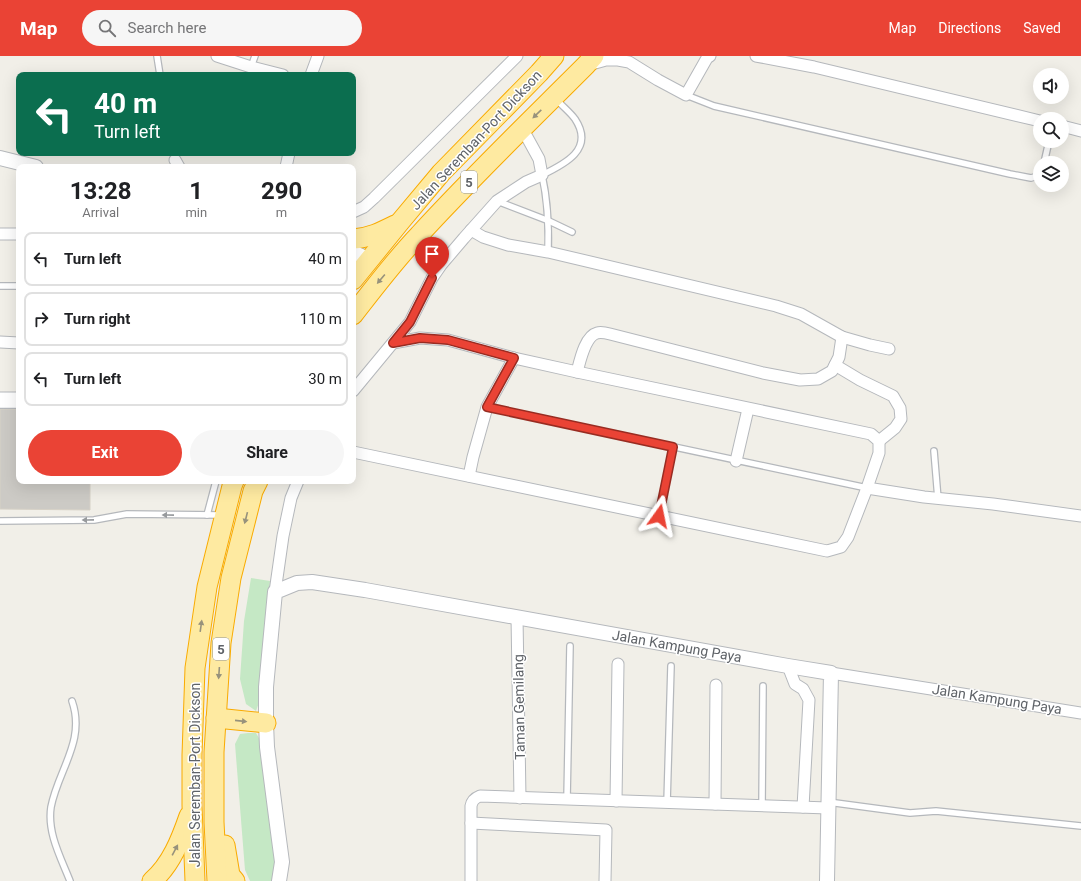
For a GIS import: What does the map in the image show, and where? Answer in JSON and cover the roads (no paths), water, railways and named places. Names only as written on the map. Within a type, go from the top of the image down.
[{"type":"highway","name":"Jalan Seremban-Port Dickson","points":[[356,271],[361,256],[400,222],[441,173],[554,56]]},
{"type":"highway","name":"Jalan Seremban-Port Dickson","points":[[356,311],[374,287],[418,236],[522,128],[590,61]]},
{"type":"highway","points":[[361,256],[378,260],[388,255],[442,198],[460,182],[476,175]]},
{"type":"highway","points":[[356,239],[374,235],[400,222]]},
{"type":"highway","name":"Jalan Seremban-Port Dickson","points":[[195,881],[192,755],[195,668],[216,515],[232,484]]},
{"type":"highway","name":"Jalan Seremban-Port Dickson","points":[[217,881],[214,822],[214,752],[221,643],[231,578],[257,484]]},
{"type":"highway","points":[[216,718],[266,723]]},
{"type":"highway","points":[[152,881],[169,860],[181,837],[192,805]]},
{"type":"highway","points":[[214,822],[223,836],[230,875],[235,881]]},
{"type":"street","points":[[217,56],[253,61],[277,72]]},
{"type":"street","points":[[312,72],[318,56]]},
{"type":"street","points":[[356,211],[364,207],[374,198],[518,56]]},
{"type":"street","points":[[590,61],[628,59],[658,80],[686,95],[707,58],[710,56]]},
{"type":"street","points":[[756,56],[814,67],[1033,119]]},
{"type":"street","points":[[356,387],[410,322],[432,278],[441,265],[471,230],[498,201],[526,182],[542,176],[539,159],[522,128]]},
{"type":"street","points":[[1069,128],[1081,131]]},
{"type":"street","points":[[0,158],[24,164]]},
{"type":"street","points":[[471,230],[483,237],[508,245],[548,252],[776,306],[802,314],[842,337],[889,349]]},
{"type":"street","points":[[0,234],[16,234]]},
{"type":"street","points":[[577,372],[586,344],[591,336],[598,332],[800,380],[818,379],[832,371],[839,357],[842,337]]},
{"type":"street","points":[[393,343],[420,338],[448,340],[514,358],[871,434],[879,440]]},
{"type":"street","points":[[0,342],[16,343]]},
{"type":"street","points":[[469,476],[487,407],[514,358]]},
{"type":"street","points":[[835,365],[860,380],[894,396],[900,408],[901,419],[895,428],[879,440]]},
{"type":"street","points":[[0,398],[16,398]]},
{"type":"street","points":[[736,461],[748,409]]},
{"type":"street","points":[[356,453],[828,551],[841,547],[848,537],[879,453],[879,440]]},
{"type":"street","points":[[279,881],[282,862],[268,754],[266,687],[275,592],[283,536],[291,498],[297,484]]},
{"type":"street","points":[[867,488],[924,498],[938,498],[992,504],[1081,516]]},
{"type":"street","name":"Jalan Kampung Paya","points":[[275,592],[298,583],[312,582],[365,590],[788,666],[1081,712]]},
{"type":"street","name":"Taman Gemilang","points":[[517,617],[520,798]]},
{"type":"street","points":[[616,801],[618,664]]},
{"type":"street","points":[[788,666],[795,684],[803,689],[809,700],[803,807]]},
{"type":"street","points":[[827,881],[832,672]]},
{"type":"street","points":[[715,804],[716,685]]},
{"type":"street","points":[[471,881],[471,806],[474,798],[480,796],[762,806],[803,807],[828,805]]},
{"type":"street","points":[[471,823],[606,830],[605,881]]},
{"type":"lane","points":[[157,56],[160,72]]},
{"type":"lane","points":[[686,95],[714,106],[1010,174],[1033,177]]},
{"type":"lane","points":[[548,252],[549,222],[546,192],[542,176],[559,167],[577,153],[582,140],[580,128],[574,118],[554,98]]},
{"type":"lane","points":[[498,201],[572,232]]},
{"type":"lane","points":[[0,286],[16,286]]},
{"type":"lane","points":[[0,405],[16,405]]},
{"type":"lane","points":[[487,407],[867,488]]},
{"type":"lane","points":[[659,516],[673,447]]},
{"type":"lane","points":[[934,451],[938,498]]},
{"type":"lane","points":[[0,521],[94,520],[126,514],[216,515],[216,484]]},
{"type":"lane","points":[[567,799],[570,646]]},
{"type":"lane","points":[[667,803],[671,666]]},
{"type":"lane","points":[[762,806],[763,686]]},
{"type":"lane","points":[[70,881],[56,847],[51,826],[51,808],[55,792],[73,745],[76,718],[72,701]]},
{"type":"lane","points":[[828,805],[910,813],[936,811],[1081,826]]}]
